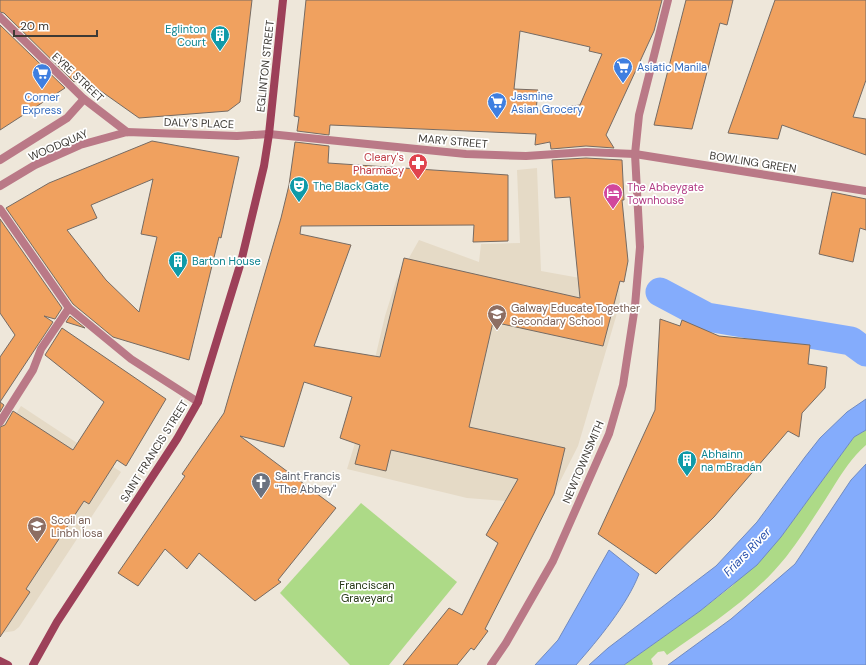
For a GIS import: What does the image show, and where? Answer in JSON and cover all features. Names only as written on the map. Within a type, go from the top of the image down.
[{"type":"main road","name":"EGLINTON STREET","points":[[269,134],[283,0]]},
{"type":"main road","name":"SAINT FRANCIS STREET","points":[[34,665],[57,622],[177,440],[198,402],[241,262],[264,166],[269,134]]},
{"type":"main road","points":[[0,661],[8,665]]},
{"type":"street","name":"NEWTOWNSMITH","points":[[491,665],[506,643],[553,561],[609,434],[621,392],[635,306],[640,247],[636,154],[639,115],[668,0]]},
{"type":"street","name":"EYRE STREET","points":[[0,18],[84,99],[127,132]]},
{"type":"street","name":"WOODQUAY","points":[[0,160],[67,118],[84,99]]},
{"type":"street","name":"DALY'S PLACE","points":[[127,132],[237,136],[269,134]]},
{"type":"street","name":"WOODQUAY","points":[[0,186],[35,165],[80,145],[127,132]]},
{"type":"street","name":"MARY STREET","points":[[269,134],[466,154],[526,156],[586,152],[636,154]]},
{"type":"street","name":"BOWLING GREEN","points":[[636,154],[866,191]]},
{"type":"street","points":[[0,209],[69,308],[131,359],[198,402]]},
{"type":"street","points":[[0,422],[33,370],[41,349],[69,308]]},
{"type":"shaded area","name":"Galway Educate Together Secondary School","points":[[537,168],[541,271],[619,285],[620,303],[578,446],[541,519],[505,501],[467,498],[347,469],[355,443],[385,316],[396,281],[419,240],[479,262],[481,244],[520,243],[517,170]]},
{"type":"shaded area","name":"Scoil an Linbh Íosa","points":[[21,406],[121,472],[19,627],[14,631],[1,633],[0,439]]},
{"type":"green space","points":[[866,430],[866,445],[856,455],[840,477],[786,557],[760,585],[730,610],[667,655],[664,651],[658,652],[651,659],[652,665],[624,665],[700,611],[732,586],[781,537],[854,437]]},
{"type":"green space","name":"Franciscan Graveyard","points":[[361,503],[457,582],[389,665],[350,665],[280,593]]},
{"type":"water","name":"Friars River","points":[[866,399],[866,430],[854,437],[781,537],[757,565],[700,611],[624,665],[589,665],[608,648],[716,566],[757,522],[820,438],[847,412]]},
{"type":"water","points":[[866,464],[866,665],[668,665],[731,619],[795,564],[851,480]]},
{"type":"water","points":[[609,550],[639,574],[620,610],[576,665],[535,665],[558,640]]},
{"type":"building","points":[[0,0],[252,0],[240,102],[228,111],[139,118],[81,77],[74,82],[4,13],[0,12]]},
{"type":"building","points":[[306,0],[662,0],[654,31],[606,135],[614,148],[586,146],[551,149],[550,142],[535,145],[536,134],[330,125],[329,135],[297,131],[299,117],[294,116]],"holes":[[[520,31],[590,47],[589,51],[602,54],[580,105],[536,111],[538,90],[514,89]]]},
{"type":"building","points":[[686,0],[733,0],[727,25],[720,23],[692,129],[654,125]]},
{"type":"building","points":[[775,0],[866,0],[866,80],[853,117],[866,119],[866,155],[782,125],[778,139],[728,133]]},
{"type":"building","points":[[0,25],[65,88],[0,130]]},
{"type":"building","points":[[152,141],[239,157],[221,238],[219,237],[189,360],[113,337],[73,304],[6,208],[49,183]],"holes":[[[153,179],[141,234],[157,237],[139,312],[106,280],[67,230],[97,218],[91,205]]]},
{"type":"building","points":[[295,142],[329,146],[328,163],[508,175],[508,241],[473,242],[474,225],[301,226],[300,234],[351,245],[314,346],[380,357],[404,258],[580,298],[570,197],[555,198],[552,160],[586,158],[622,160],[624,200],[622,200],[628,261],[624,282],[620,281],[603,346],[493,322],[469,427],[565,448],[554,494],[485,629],[488,631],[474,650],[471,648],[457,665],[403,665],[449,608],[462,615],[498,543],[486,535],[518,479],[391,450],[386,471],[355,464],[360,445],[340,438],[352,397],[304,382],[284,447],[240,436],[336,508],[278,580],[281,582],[255,601],[199,553],[187,569],[165,549],[138,586],[118,573],[185,476],[182,474],[224,413],[281,218],[289,185]]},
{"type":"building","points":[[832,192],[866,199],[866,230],[860,228],[853,262],[819,254]]},
{"type":"building","points":[[0,219],[62,308],[55,319],[44,316],[53,322],[0,402],[0,357],[15,335],[0,313]]},
{"type":"building","points":[[70,316],[85,328],[66,322]]},
{"type":"building","name":"Abhainn na mBradán","points":[[660,319],[680,326],[682,320],[719,336],[810,345],[808,364],[827,367],[825,388],[802,413],[799,437],[788,431],[714,517],[656,574],[598,534],[655,410]]},
{"type":"building","name":"Scoil an Linbh Íosa","points":[[62,328],[166,399],[126,466],[117,460],[89,504],[84,501],[26,589],[30,592],[0,637],[0,427],[5,425],[13,411],[73,450],[104,402],[45,355]]},
{"type":"building","points":[[0,402],[4,405],[0,412]]},
{"type":"waterway","points":[[660,292],[707,317],[851,341],[866,352]]},
{"type":"place","name":"Eglinton Court","points":[[220,52]]},
{"type":"place","name":"Asiatic Manila","points":[[623,84]]},
{"type":"place","name":"Corner Express","points":[[42,90]]},
{"type":"place","name":"Jasmine Asian Grocery","points":[[497,119]]},
{"type":"place","name":"Cleary's Pharmacy","points":[[418,180]]},
{"type":"place","name":"The Black Gate","points":[[299,203]]},
{"type":"place","name":"The Abbeygate Townhouse","points":[[613,210]]},
{"type":"place","name":"Barton House","points":[[178,278]]},
{"type":"place","name":"Galway Educate Together Secondary School","points":[[497,331]]},
{"type":"place","name":"Abhainn na mBradán","points":[[687,477]]},
{"type":"place","name":"Saint Francis \"The Abbey\"","points":[[261,499]]},
{"type":"place","name":"Scoil an Linbh Íosa","points":[[37,543]]}]
